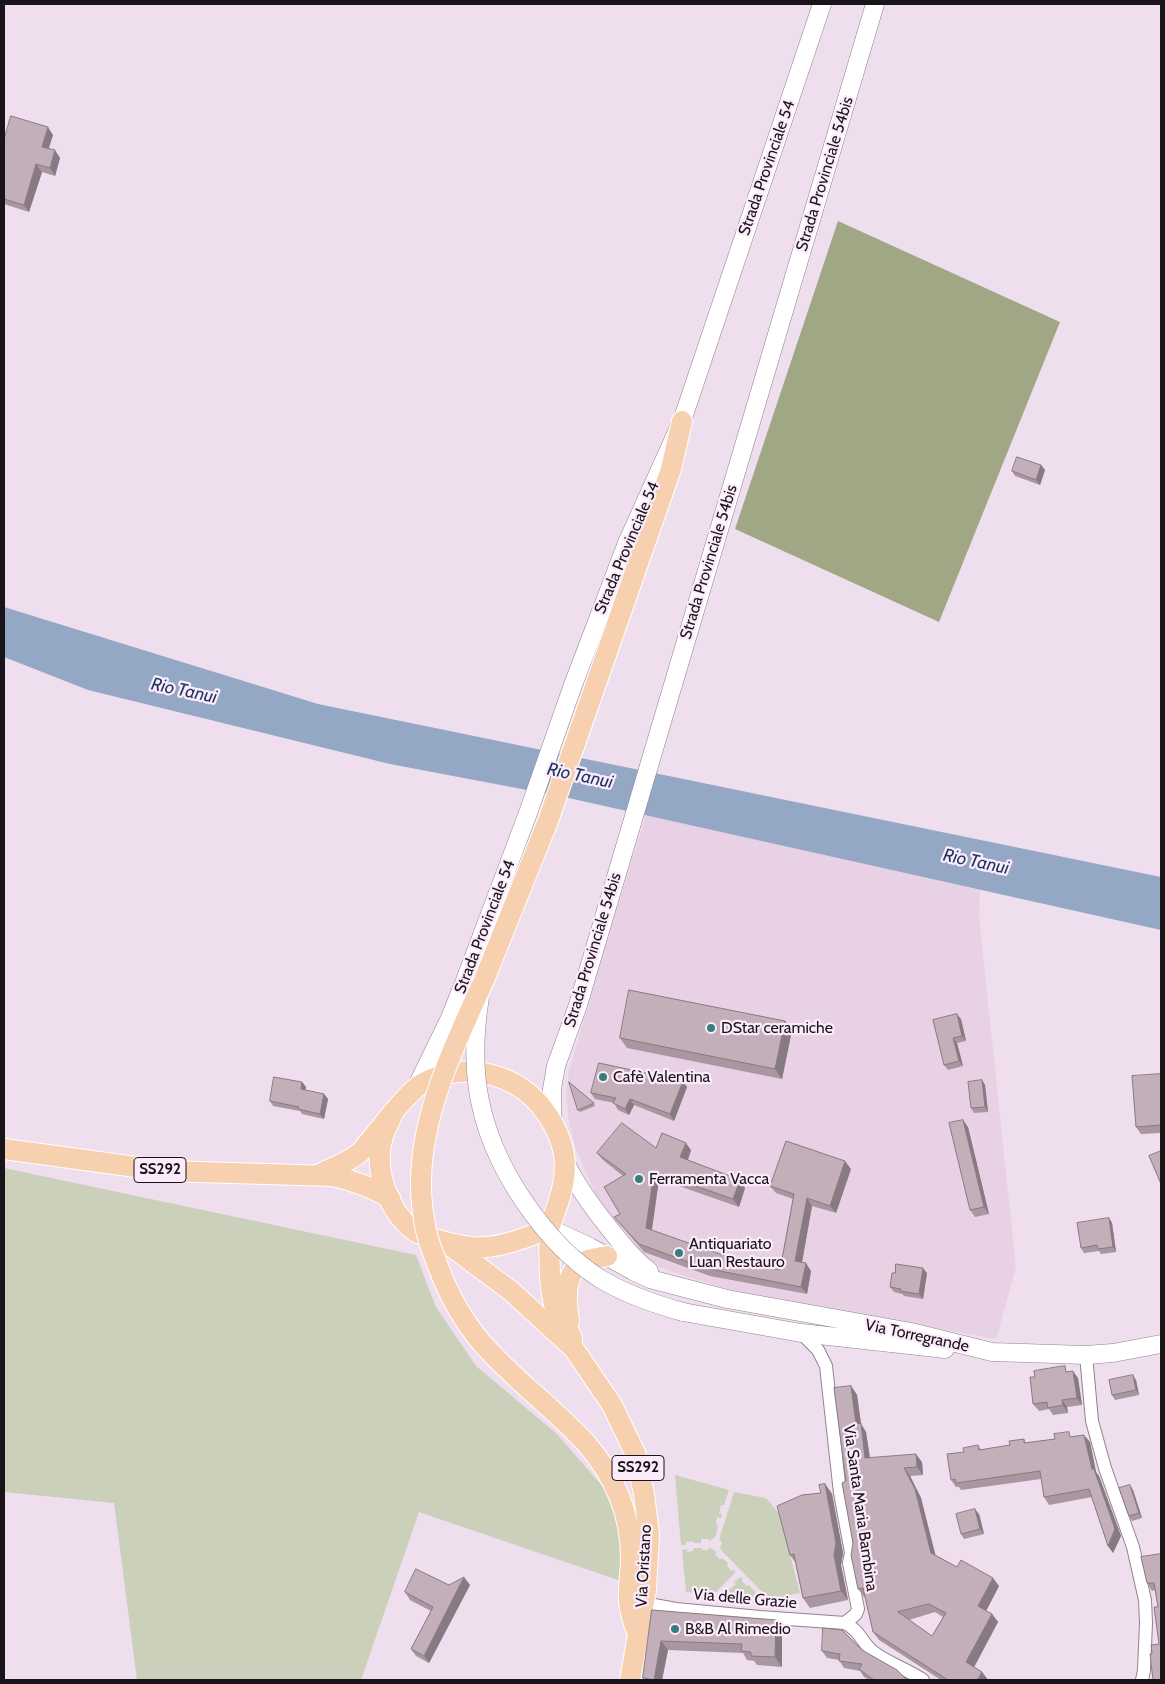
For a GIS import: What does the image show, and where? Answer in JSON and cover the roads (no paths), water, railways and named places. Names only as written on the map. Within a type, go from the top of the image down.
[{"type":"main road","name":"Strada Provinciale 54","points":[[417,1086],[450,1018],[528,814],[573,685],[627,542],[682,421],[822,4]]},
{"type":"main road","name":"Strada Provinciale 54bis","points":[[552,1121],[552,1089],[556,1066],[578,1005],[875,4]]},
{"type":"main road","points":[[637,1637],[629,1602],[630,1534],[625,1509],[613,1481],[585,1442],[566,1422],[500,1362],[466,1324],[452,1300],[430,1246],[424,1219],[422,1176],[428,1122],[452,1054],[484,980],[548,820],[670,469],[682,421]]},
{"type":"main road","points":[[484,980],[476,1030],[477,1083],[482,1110],[494,1147],[521,1196],[556,1242],[587,1269],[613,1286],[642,1299],[683,1312],[801,1333],[921,1348],[992,1352]]},
{"type":"main road","name":"SS292","points":[[318,1175],[359,1154],[394,1111],[417,1086],[443,1074],[457,1071],[483,1072],[512,1083],[527,1093],[541,1105],[559,1136],[566,1164],[556,1210],[549,1228],[522,1240],[486,1248],[454,1245],[422,1235],[412,1229],[398,1214],[383,1182],[380,1167],[383,1136],[394,1111]]},
{"type":"main road","name":"SS292","points":[[4,1149],[165,1171],[333,1176],[355,1181],[390,1198]]},
{"type":"main road","name":"Via Torregrande","points":[[566,1164],[577,1186],[632,1257],[647,1270],[675,1286]]},
{"type":"main road","name":"Via Torregrande","points":[[549,1228],[590,1247],[650,1279],[675,1286],[727,1299],[911,1332],[992,1352],[1086,1355],[1113,1353],[1161,1344]]},
{"type":"main road","name":"Via Oristano","points":[[549,1228],[554,1304],[573,1341],[612,1406],[635,1453],[644,1494],[649,1534],[646,1590],[630,1680]]},
{"type":"main road","name":"Via Oristano","points":[[445,1242],[511,1291],[573,1341]]},
{"type":"main road","points":[[573,1341],[566,1302],[570,1277],[577,1267],[585,1261],[606,1256]]},
{"type":"street","name":"Via Santa Maria Bambina","points":[[801,1333],[818,1350],[826,1366],[840,1492],[850,1553],[849,1563],[858,1609],[851,1619],[845,1623]]},
{"type":"street","points":[[1086,1355],[1092,1421],[1105,1468],[1134,1547],[1145,1600],[1146,1638],[1142,1680]]},
{"type":"street","name":"Via delle Grazie","points":[[643,1603],[676,1609],[760,1618],[845,1623]]},
{"type":"street","points":[[845,1623],[857,1631],[871,1649],[923,1680]]},
{"type":"water","name":"Rio Tanui","points":[[4,607],[318,704],[1161,877],[1161,930],[564,797],[390,764],[88,690],[4,657]]},
{"type":"place","name":"DStar ceramiche","points":[[711,1028]]},
{"type":"place","name":"Cafè Valentina","points":[[603,1077]]},
{"type":"place","name":"Ferramenta Vacca","points":[[639,1179]]},
{"type":"place","name":"Antiquariato Luan Restauro","points":[[679,1253]]},
{"type":"place","name":"B&B Al Rimedio","points":[[675,1629]]}]
